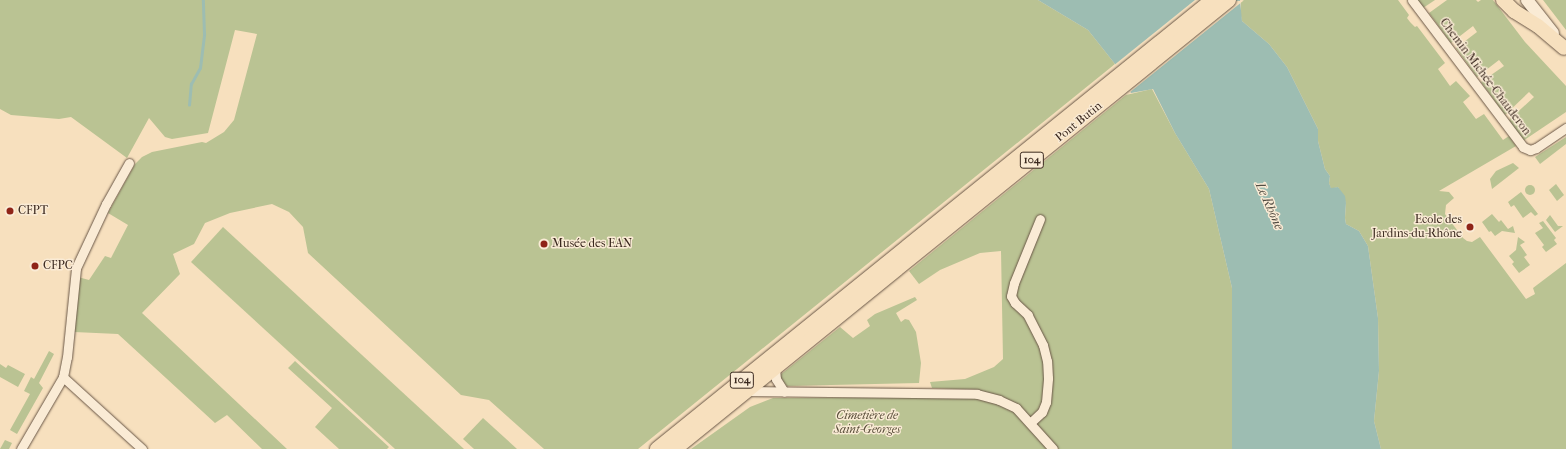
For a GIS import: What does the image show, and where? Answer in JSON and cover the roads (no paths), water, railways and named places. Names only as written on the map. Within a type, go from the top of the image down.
[{"type":"main road","name":"Pont Butin","points":[[831,315],[1212,0]]},
{"type":"main road","name":"Pont Butin","points":[[831,315],[1229,0]]},
{"type":"main road","points":[[1503,0],[1514,11],[1538,26],[1565,49]]},
{"type":"main road","points":[[1527,0],[1565,49]]},
{"type":"main road","name":"104","points":[[675,449],[776,368],[831,315]]},
{"type":"main road","name":"104","points":[[657,449],[831,315]]},
{"type":"street","name":"Chemin Michée-Chauderon","points":[[1412,0],[1515,138],[1525,148],[1536,148],[1566,128]]},
{"type":"street","points":[[21,449],[63,376],[68,357],[76,268],[106,204],[129,163]]},
{"type":"street","points":[[1030,423],[1042,412],[1046,402],[1048,389],[1048,365],[1043,345],[1028,315],[1015,303],[1012,296],[1014,283],[1040,219]]},
{"type":"street","points":[[776,368],[776,379],[784,392]]},
{"type":"street","points":[[63,376],[142,449]]},
{"type":"street","points":[[746,391],[977,394],[1011,405],[1030,423],[1053,449]]},
{"type":"water","name":"Le Rhône","points":[[1038,0],[1240,0],[1242,21],[1269,44],[1287,67],[1318,129],[1318,141],[1325,169],[1330,176],[1329,183],[1331,188],[1338,187],[1345,196],[1346,224],[1359,231],[1368,246],[1378,318],[1379,371],[1374,421],[1381,449],[1232,449],[1232,288],[1209,189],[1175,133],[1153,89],[1131,93],[1115,64],[1088,30]]},
{"type":"waterway","points":[[189,105],[191,84],[200,68],[204,34],[203,0]]},
{"type":"place","name":"CFPT","points":[[10,211]]},
{"type":"place","name":"Ecole des Jardins-du-Rhône","points":[[1470,227]]},
{"type":"place","name":"Musée des EAN","points":[[544,244]]},
{"type":"place","name":"CFPC","points":[[35,266]]},
{"type":"park label","name":"Cimetière de Saint-Georges","points":[[867,423]]}]
